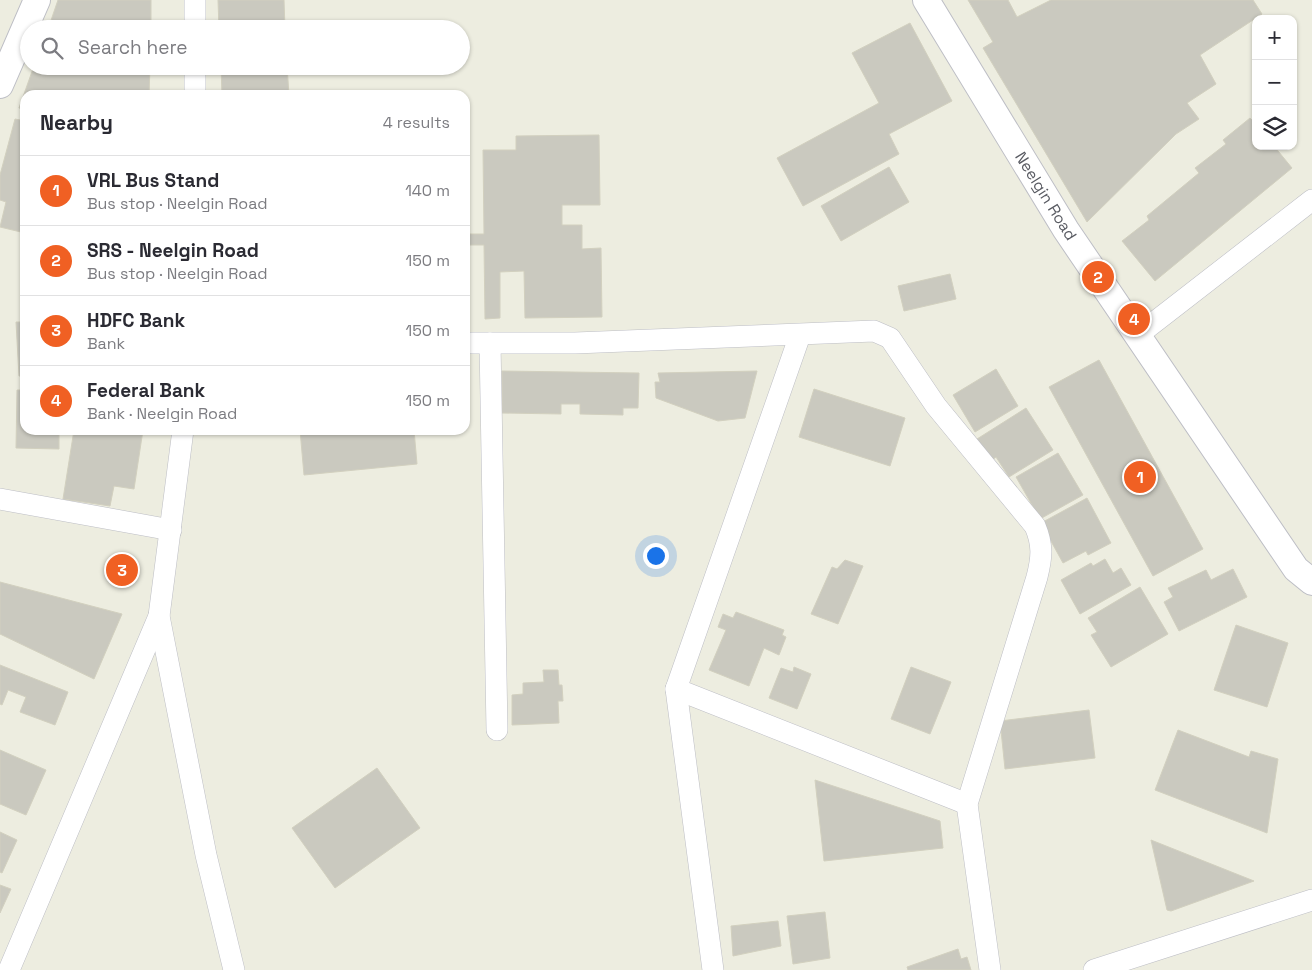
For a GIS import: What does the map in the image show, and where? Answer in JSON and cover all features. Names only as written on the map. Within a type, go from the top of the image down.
[{"type":"street","points":[[28,20],[37,0]]},
{"type":"street","points":[[195,0],[195,20]]},
{"type":"street","name":"Neelgin Road","points":[[926,0],[1066,230],[1296,568],[1312,582]]},
{"type":"street","points":[[0,85],[20,39]]},
{"type":"street","points":[[195,75],[195,90]]},
{"type":"street","points":[[1138,336],[1312,200]]},
{"type":"street","points":[[470,343],[575,343],[874,331],[890,338],[936,406],[1035,526],[1042,541],[1042,558],[1037,577],[968,804],[990,970]]},
{"type":"street","points":[[713,970],[676,689],[800,335]]},
{"type":"street","points":[[490,343],[497,730]]},
{"type":"street","points":[[9,970],[159,616],[182,435]]},
{"type":"street","points":[[0,499],[171,530]]},
{"type":"street","points":[[159,616],[206,855],[234,970]]},
{"type":"street","points":[[676,689],[968,804]]},
{"type":"street","points":[[1094,970],[1312,900]]},
{"type":"building","points":[[58,0],[151,0],[151,20],[51,20]]},
{"type":"building","points":[[218,0],[284,0],[285,20],[219,20]]},
{"type":"building","points":[[968,0],[1008,0],[1017,17],[1051,0],[1253,0],[1262,14],[1252,15],[1252,21],[1200,55],[1216,84],[1187,103],[1199,119],[1176,134],[1087,222],[983,48],[993,42]]},
{"type":"building","points":[[910,23],[952,101],[889,134],[899,154],[803,206],[777,158],[879,103],[852,53]]},
{"type":"building","points":[[31,75],[150,75],[149,90],[25,90]]},
{"type":"building","points":[[221,75],[288,75],[289,90],[222,90]]},
{"type":"building","points":[[1250,118],[1252,120],[1252,150],[1277,150],[1292,168],[1155,281],[1122,241],[1149,220],[1147,216],[1199,173],[1195,168],[1226,144],[1223,140]]},
{"type":"building","points":[[15,119],[20,120],[20,232],[0,227],[6,202],[0,200],[0,175]]},
{"type":"building","points":[[599,135],[600,205],[562,205],[562,225],[582,225],[582,249],[601,248],[602,317],[525,318],[524,271],[500,272],[500,318],[485,319],[484,245],[470,245],[470,234],[484,234],[483,150],[516,150],[516,136]]},
{"type":"building","points":[[889,167],[909,202],[841,241],[821,206]]},
{"type":"building","points":[[950,274],[956,299],[904,311],[898,286]]},
{"type":"building","points":[[16,322],[20,322],[19,376]]},
{"type":"building","points":[[1099,360],[1203,549],[1153,576],[1049,387]]},
{"type":"building","points":[[996,369],[1018,406],[975,432],[953,395]]},
{"type":"building","points":[[502,371],[639,373],[638,408],[623,408],[623,415],[580,414],[580,404],[561,404],[561,414],[502,413]]},
{"type":"building","points":[[757,371],[745,418],[718,421],[656,398],[655,382],[660,382],[658,373]]},
{"type":"building","points":[[814,389],[905,418],[890,466],[799,437]]},
{"type":"building","points":[[17,390],[20,390],[20,435],[59,435],[59,449],[16,448]]},
{"type":"building","points":[[1026,408],[1053,450],[1009,477],[996,457],[991,461],[977,439]]},
{"type":"building","points":[[73,435],[142,435],[134,489],[114,486],[110,506],[63,499]]},
{"type":"building","points":[[300,435],[414,435],[417,464],[304,475]]},
{"type":"building","points":[[1058,453],[1083,495],[1040,519],[1016,477]]},
{"type":"building","points":[[1087,498],[1111,543],[1088,555],[1086,551],[1063,563],[1041,523]]},
{"type":"building","points":[[1105,559],[1113,573],[1121,568],[1131,585],[1080,614],[1061,580],[1091,563],[1093,566]]},
{"type":"building","points":[[845,560],[863,566],[838,624],[811,614],[832,567],[837,569]]},
{"type":"building","points":[[1233,569],[1247,597],[1179,631],[1164,602],[1173,597],[1168,588],[1206,570],[1211,580]]},
{"type":"building","points":[[0,582],[122,614],[94,679],[0,634]]},
{"type":"building","points":[[1140,587],[1168,634],[1111,667],[1091,635],[1097,632],[1088,618]]},
{"type":"building","points":[[736,612],[784,630],[782,635],[786,637],[779,655],[764,648],[749,686],[709,670],[726,630],[718,627],[723,614],[733,618]]},
{"type":"building","points":[[1236,625],[1288,643],[1267,707],[1214,690]]},
{"type":"building","points":[[0,665],[68,692],[55,725],[20,712],[26,697],[8,690],[2,705],[0,704]]},
{"type":"building","points":[[794,667],[811,674],[797,709],[769,698],[781,668],[793,672]]},
{"type":"building","points":[[911,667],[951,682],[930,734],[891,719]]},
{"type":"building","points":[[543,670],[558,670],[559,685],[562,685],[563,701],[558,701],[559,723],[512,725],[512,695],[523,694],[523,683],[544,682]]},
{"type":"building","points":[[1089,710],[1095,758],[1005,769],[1000,721]]},
{"type":"building","points":[[1178,730],[1249,757],[1251,751],[1278,759],[1267,833],[1155,790]]},
{"type":"building","points":[[0,750],[46,770],[26,815],[0,804]]},
{"type":"building","points":[[377,768],[420,828],[335,888],[292,828]]},
{"type":"building","points":[[815,780],[940,821],[943,848],[824,861]]},
{"type":"building","points":[[0,832],[17,840],[2,873],[0,872]]},
{"type":"building","points":[[1151,840],[1254,881],[1171,911],[1167,910]]},
{"type":"building","points":[[0,885],[11,889],[0,913]]},
{"type":"building","points":[[825,912],[830,958],[793,964],[787,916]]},
{"type":"building","points":[[778,921],[781,946],[733,956],[731,926]]},
{"type":"building","points":[[958,949],[961,959],[967,957],[971,970],[908,970],[907,967]]},
{"type":"place","name":"SRS - Neelgin Road","points":[[1098,277]]},
{"type":"place","name":"Federal Bank","points":[[1134,319]]},
{"type":"place","name":"VRL Bus Stand","points":[[1140,477]]},
{"type":"place","name":"HDFC Bank","points":[[122,570]]}]
